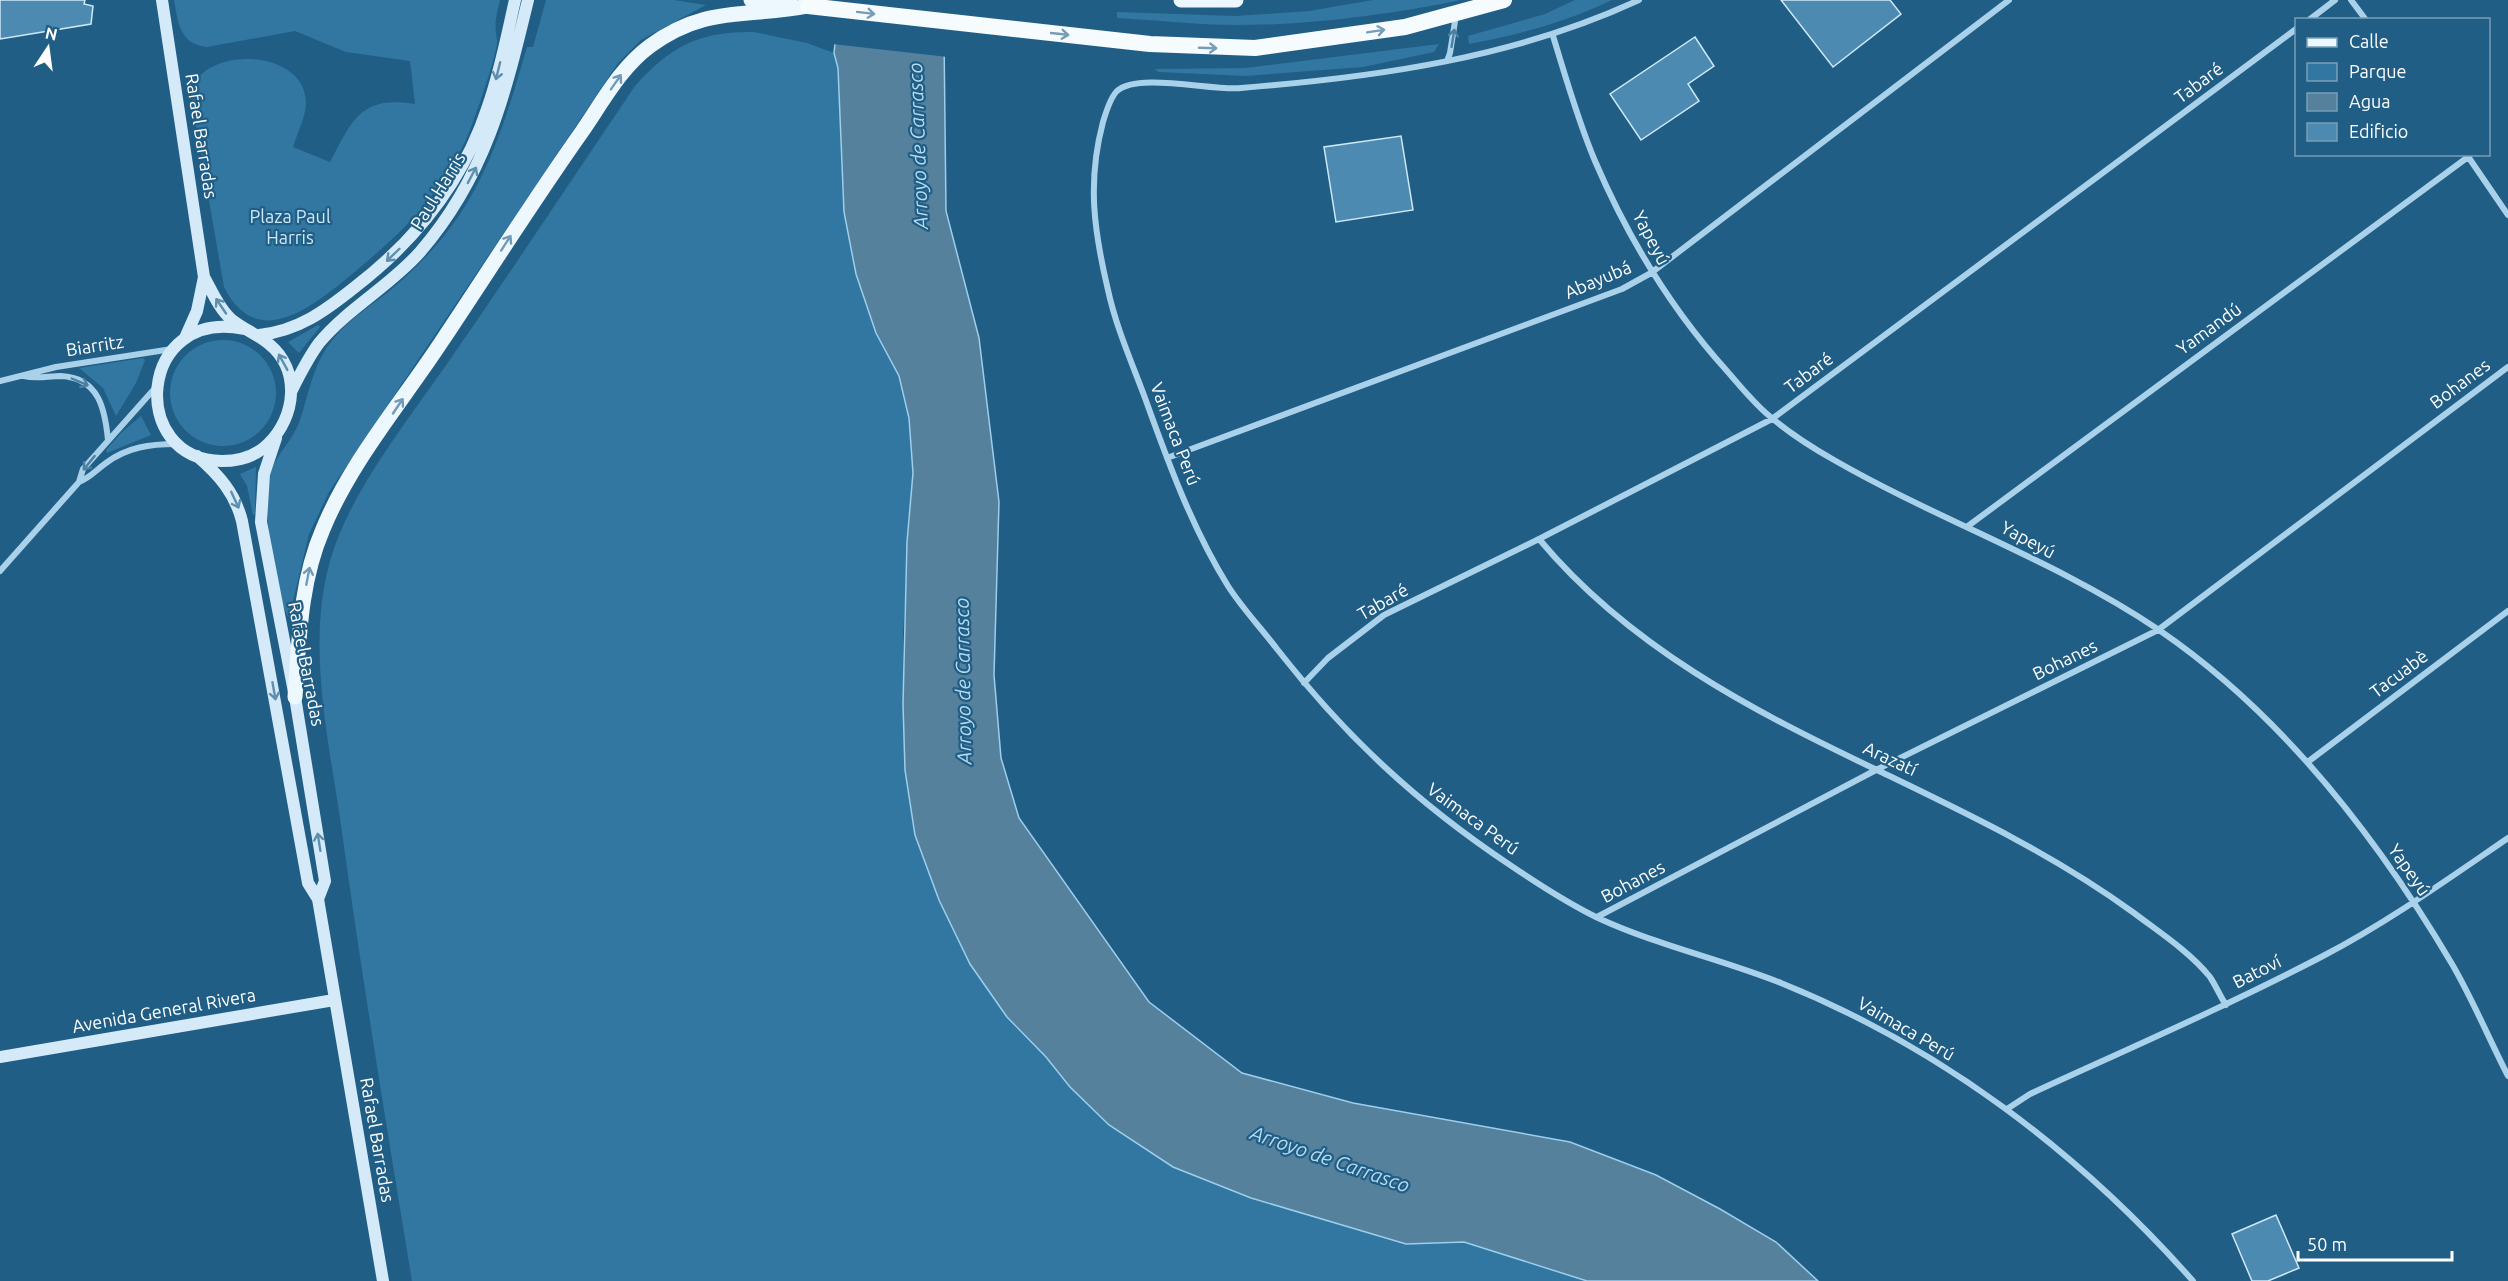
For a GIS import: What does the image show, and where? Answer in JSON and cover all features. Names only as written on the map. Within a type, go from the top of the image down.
[{"type":"highway","points":[[808,6],[1150,44],[1255,48],[1405,27],[1504,0]]},
{"type":"main road","name":"Rafael Barradas","points":[[162,0],[204,277],[196,311],[184,338],[160,367],[156,387],[157,408],[165,428],[178,444],[217,473],[238,507],[308,883],[318,899],[383,1281]]},
{"type":"main road","name":"Paul Harris","points":[[292,390],[306,362],[320,343],[336,326],[390,282],[420,252],[449,214],[490,139],[501,108],[518,15],[515,0]]},
{"type":"main road","name":"Paul Harris","points":[[259,335],[279,333],[300,325],[325,311],[379,269],[408,241],[436,208],[460,170],[478,135],[518,15],[528,0]]},
{"type":"main road","points":[[751,0],[808,6]]},
{"type":"main road","points":[[1181,0],[1236,0]]},
{"type":"main road","points":[[295,697],[302,604],[310,564],[336,499],[524,215],[625,70],[652,45],[684,25],[737,12],[773,13],[808,6]]},
{"type":"main road","name":"Rafael Barradas","points":[[204,277],[229,318],[244,329],[259,335],[282,359],[289,374],[292,390],[291,406],[277,436],[264,474],[261,522],[295,697],[325,881],[318,899]]},
{"type":"main road","name":"Rafael Barradas","points":[[184,338],[213,326],[244,329]]},
{"type":"main road","name":"Rafael Barradas","points":[[197,456],[214,461],[232,461],[257,452],[277,436]]},
{"type":"main road","name":"Avenida General Rivera","points":[[0,1057],[334,1000]]},
{"type":"street","points":[[1446,61],[1553,36],[1639,0]]},
{"type":"street","name":"Abayubá","points":[[1167,458],[1622,289],[1651,273],[2009,0]]},
{"type":"street","points":[[2312,18],[2335,0]]},
{"type":"street","points":[[2351,0],[2364,18]]},
{"type":"street","points":[[1446,61],[1450,53],[1457,14]]},
{"type":"street","name":"Tabaré","points":[[1304,683],[1328,658],[1384,615],[1539,539],[1772,419],[2295,30]]},
{"type":"street","name":"Yapeyú","points":[[1553,36],[1595,161],[1651,273],[1693,334],[1772,419],[1832,458],[1900,495],[1968,526],[2108,599],[2158,630],[2198,659],[2308,761],[2414,903],[2454,967],[2508,1076]]},
{"type":"street","name":"Vaimaca Perú","points":[[1446,61],[1373,75],[1224,90],[1147,82],[1131,84],[1117,91],[1106,109],[1096,147],[1092,189],[1098,247],[1110,303],[1179,489],[1228,587],[1304,683],[1361,746],[1415,797],[1470,838],[1536,883],[1597,917],[1776,981],[1887,1032],[2007,1109],[2087,1172],[2193,1281]]},
{"type":"street","points":[[2467,156],[2508,215]]},
{"type":"street","name":"Yamandú","points":[[1968,526],[2467,156]]},
{"type":"street","name":"Biarritz","points":[[0,381],[56,367],[172,350]]},
{"type":"street","name":"Bohanes","points":[[1597,917],[1876,770],[2158,630],[2508,367]]},
{"type":"street","name":"Biarritz","points":[[23,376],[64,376],[91,387],[105,410],[108,440]]},
{"type":"street","points":[[0,571],[79,482],[83,469],[156,387]]},
{"type":"street","points":[[79,482],[90,478],[106,462],[126,451],[145,446],[178,444]]},
{"type":"street","name":"Arazatí","points":[[1539,539],[1568,574],[1605,608],[1673,660],[1741,701],[1876,770],[2007,832],[2098,887],[2169,939],[2209,976],[2226,1005]]},
{"type":"street","name":"Tacuabè","points":[[2308,761],[2508,611]]},
{"type":"street","name":"Batoví","points":[[2007,1109],[2030,1094],[2226,1005],[2325,955],[2414,903],[2508,838]]},
{"type":"green space","name":"Plaza Paul Harris","points":[[174,0],[500,0],[496,20],[497,40],[494,58],[474,121],[466,140],[438,187],[410,221],[368,260],[320,299],[286,317],[269,320],[252,317],[237,307],[224,287],[191,97],[196,80],[210,68],[228,61],[249,59],[269,62],[287,70],[301,83],[306,102],[303,119],[293,147],[330,162],[345,134],[360,114],[382,104],[396,102],[415,104],[410,61],[346,52],[295,31],[207,47],[198,45],[191,42],[182,31]]},
{"type":"green space","points":[[546,0],[674,0],[706,5],[641,40],[618,63],[329,492],[309,534],[289,618],[278,588],[270,546],[267,502],[271,471],[297,427],[313,377],[327,347],[348,324],[393,288],[420,262],[445,234],[472,195],[500,133],[527,47],[533,47]]},
{"type":"green space","points":[[1373,0],[1461,0],[1377,15],[1265,25],[1222,25],[1117,18],[1117,12],[1235,16],[1309,11]]},
{"type":"green space","points":[[1575,0],[1612,0],[1542,27],[1469,44],[1468,36],[1545,14]]},
{"type":"green space","points":[[754,32],[807,43],[834,53],[838,68],[844,212],[856,274],[876,333],[899,376],[909,418],[913,473],[903,633],[905,770],[1046,1057],[1070,1087],[1251,1198],[1406,1244],[1464,1242],[1587,1281],[412,1281],[366,996],[322,693],[320,626],[323,593],[330,561],[339,535],[365,483],[635,86],[661,61],[687,44],[717,34]]},
{"type":"green space","points":[[1439,44],[1434,52],[1363,67],[1245,76],[1159,72],[1154,69],[1245,68]]},
{"type":"green space","points":[[318,325],[320,327],[299,353],[288,342]]},
{"type":"green space","points":[[223,340],[243,344],[260,356],[272,373],[276,393],[272,413],[260,430],[243,442],[223,446],[203,442],[186,430],[174,413],[170,393],[174,373],[186,356],[203,344]]},
{"type":"green space","points":[[143,358],[145,360],[136,383],[116,416],[103,388],[79,368]]},
{"type":"green space","points":[[141,416],[151,435],[107,453],[106,450],[121,433]]},
{"type":"green space","points":[[256,467],[255,514],[253,515],[247,486],[240,474]]},
{"type":"water","name":"Arroyo de Carrasco","points":[[840,0],[944,37],[946,211],[979,338],[999,502],[994,675],[1001,758],[1019,818],[1149,1002],[1242,1073],[1353,1103],[1570,1142],[1656,1175],[1776,1242],[1818,1281],[1587,1281],[1464,1242],[1406,1244],[1251,1198],[1173,1167],[1109,1125],[1070,1087],[1046,1057],[1007,1017],[970,964],[939,900],[915,835],[905,770],[903,704],[907,542],[913,473],[909,418],[899,376],[876,333],[856,274],[844,212],[838,68],[834,53]]},
{"type":"pier","points":[[837,0],[951,0],[948,57],[832,44]]},
{"type":"building","points":[[0,0],[85,0],[84,4],[93,6],[91,24],[0,39]]},
{"type":"building","points":[[1781,0],[1890,0],[1901,14],[1833,67]]},
{"type":"building","points":[[1695,37],[1714,66],[1688,84],[1699,101],[1641,140],[1610,94]]},
{"type":"building","points":[[1401,136],[1413,210],[1336,222],[1324,147]]},
{"type":"building","points":[[2276,1215],[2299,1268],[2268,1281],[2252,1281],[2232,1234]]}]
